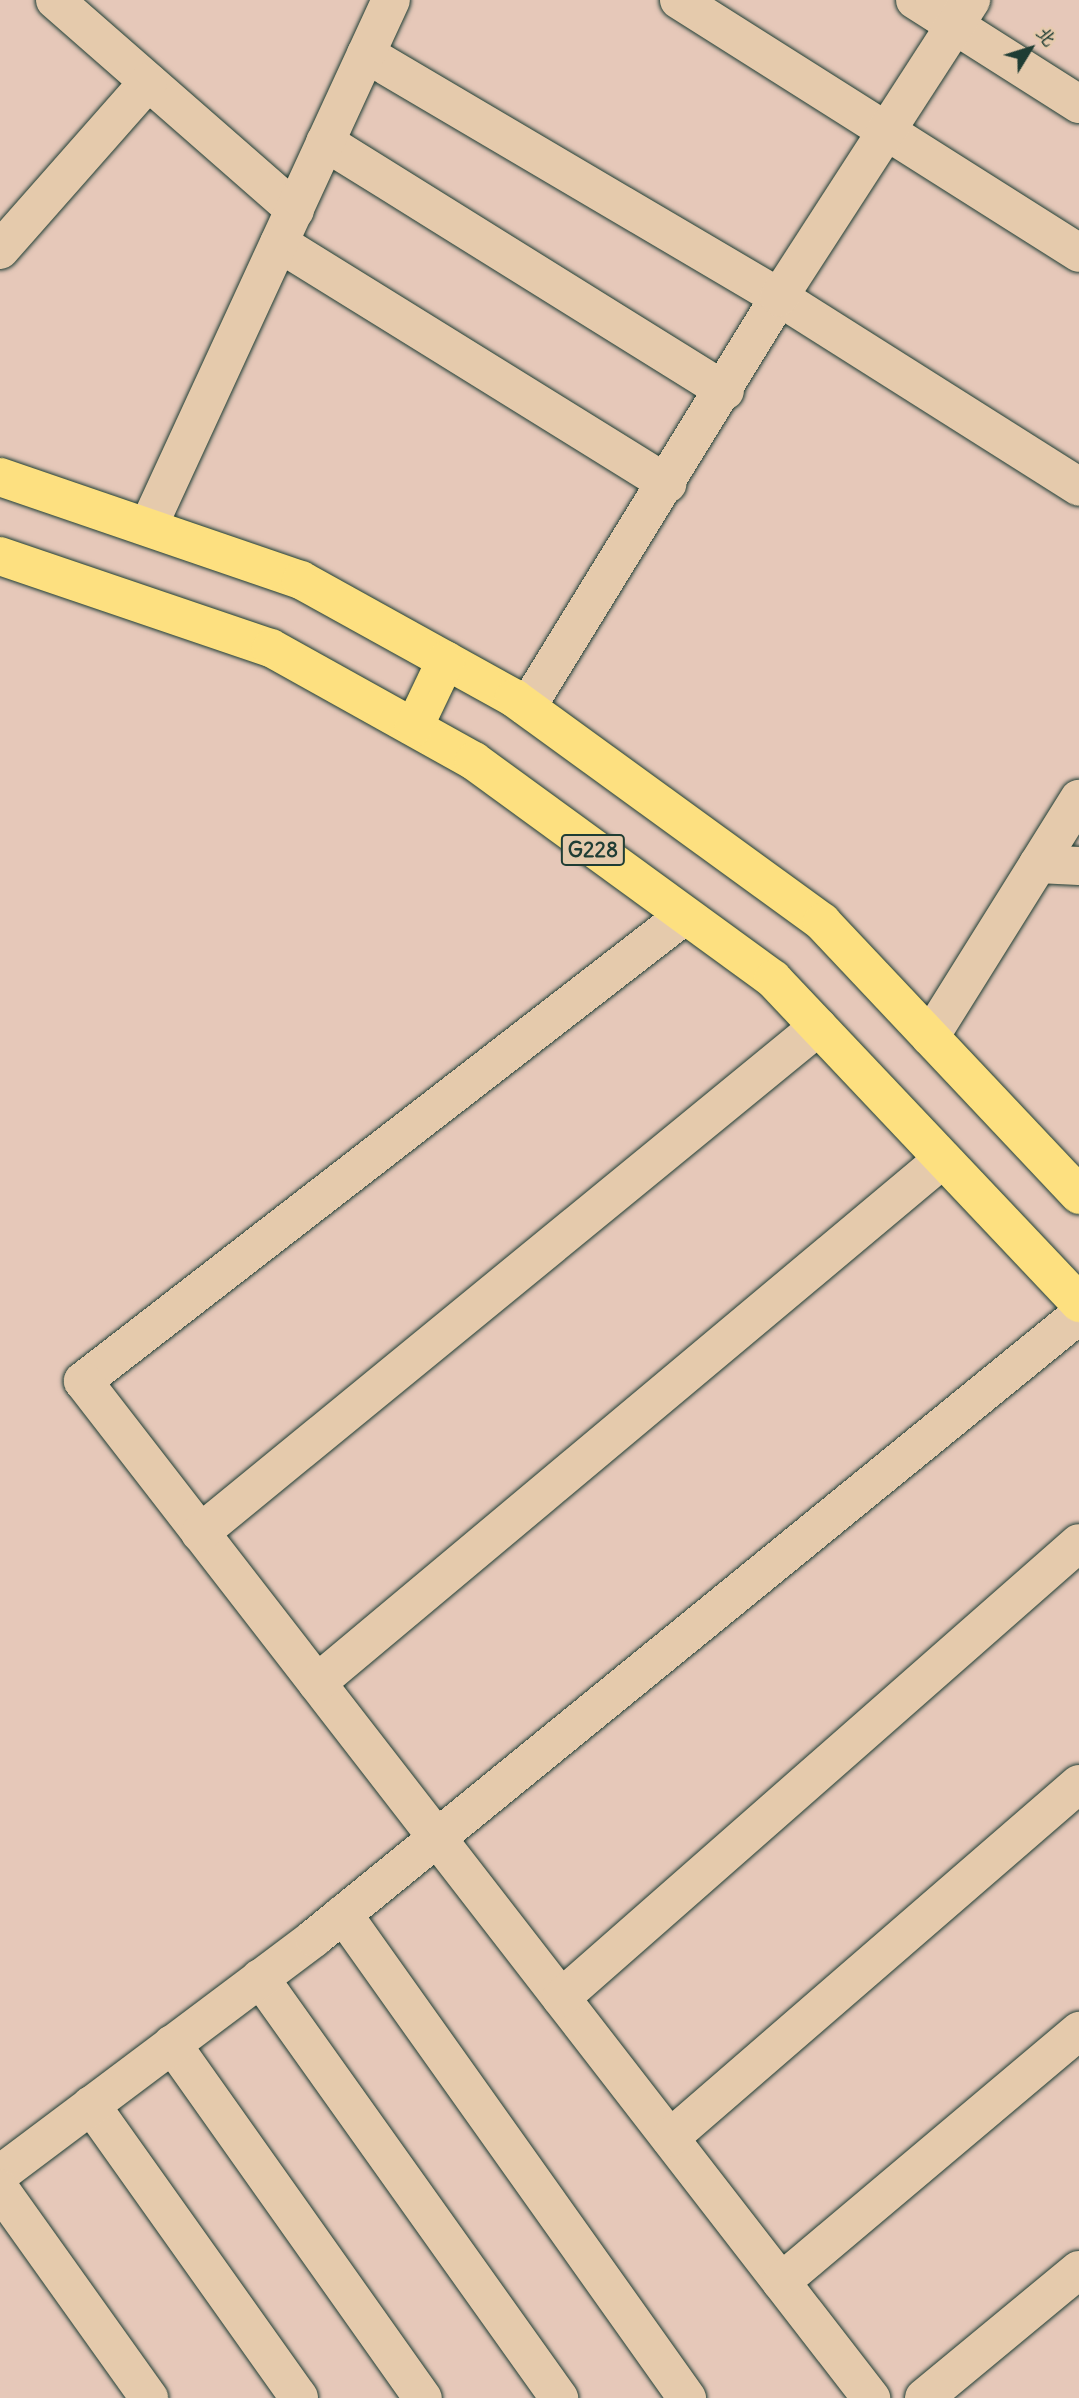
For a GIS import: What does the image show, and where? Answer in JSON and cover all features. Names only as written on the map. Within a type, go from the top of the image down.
[{"type":"highway","points":[[0,477],[301,580],[527,707],[822,922],[1079,1195]]},
{"type":"highway","name":"G228","points":[[0,556],[271,648],[474,761],[773,979],[1079,1303]]},
{"type":"highway","points":[[414,727],[446,660]]},
{"type":"street","points":[[55,0],[148,82],[287,227],[667,484]]},
{"type":"street","points":[[148,527],[391,0]]},
{"type":"street","points":[[679,0],[1079,253]]},
{"type":"street","points":[[915,0],[963,13],[1079,104]]},
{"type":"street","points":[[527,707],[725,391],[779,297],[963,13]]},
{"type":"street","points":[[366,54],[779,297],[1079,486]]},
{"type":"street","points":[[0,250],[148,82]]},
{"type":"street","points":[[326,142],[725,391]]},
{"type":"street","points":[[930,1037],[1079,799]]},
{"type":"street","points":[[1038,864],[1079,866]]},
{"type":"street","points":[[684,916],[83,1381],[871,2398]]},
{"type":"street","points":[[200,1533],[818,1027]]},
{"type":"street","points":[[317,1683],[943,1159]]},
{"type":"street","points":[[0,2174],[343,1914],[1079,1315]]},
{"type":"street","points":[[561,1998],[1079,1544]]},
{"type":"street","points":[[670,2138],[1079,1784]]},
{"type":"street","points":[[343,1914],[687,2398]]},
{"type":"street","points":[[260,1978],[559,2398]]},
{"type":"street","points":[[781,2282],[1079,2031]]},
{"type":"street","points":[[172,2044],[424,2398]]},
{"type":"street","points":[[91,2105],[299,2398]]},
{"type":"street","points":[[0,2189],[149,2398]]},
{"type":"street","points":[[924,2398],[1079,2270]]}]
